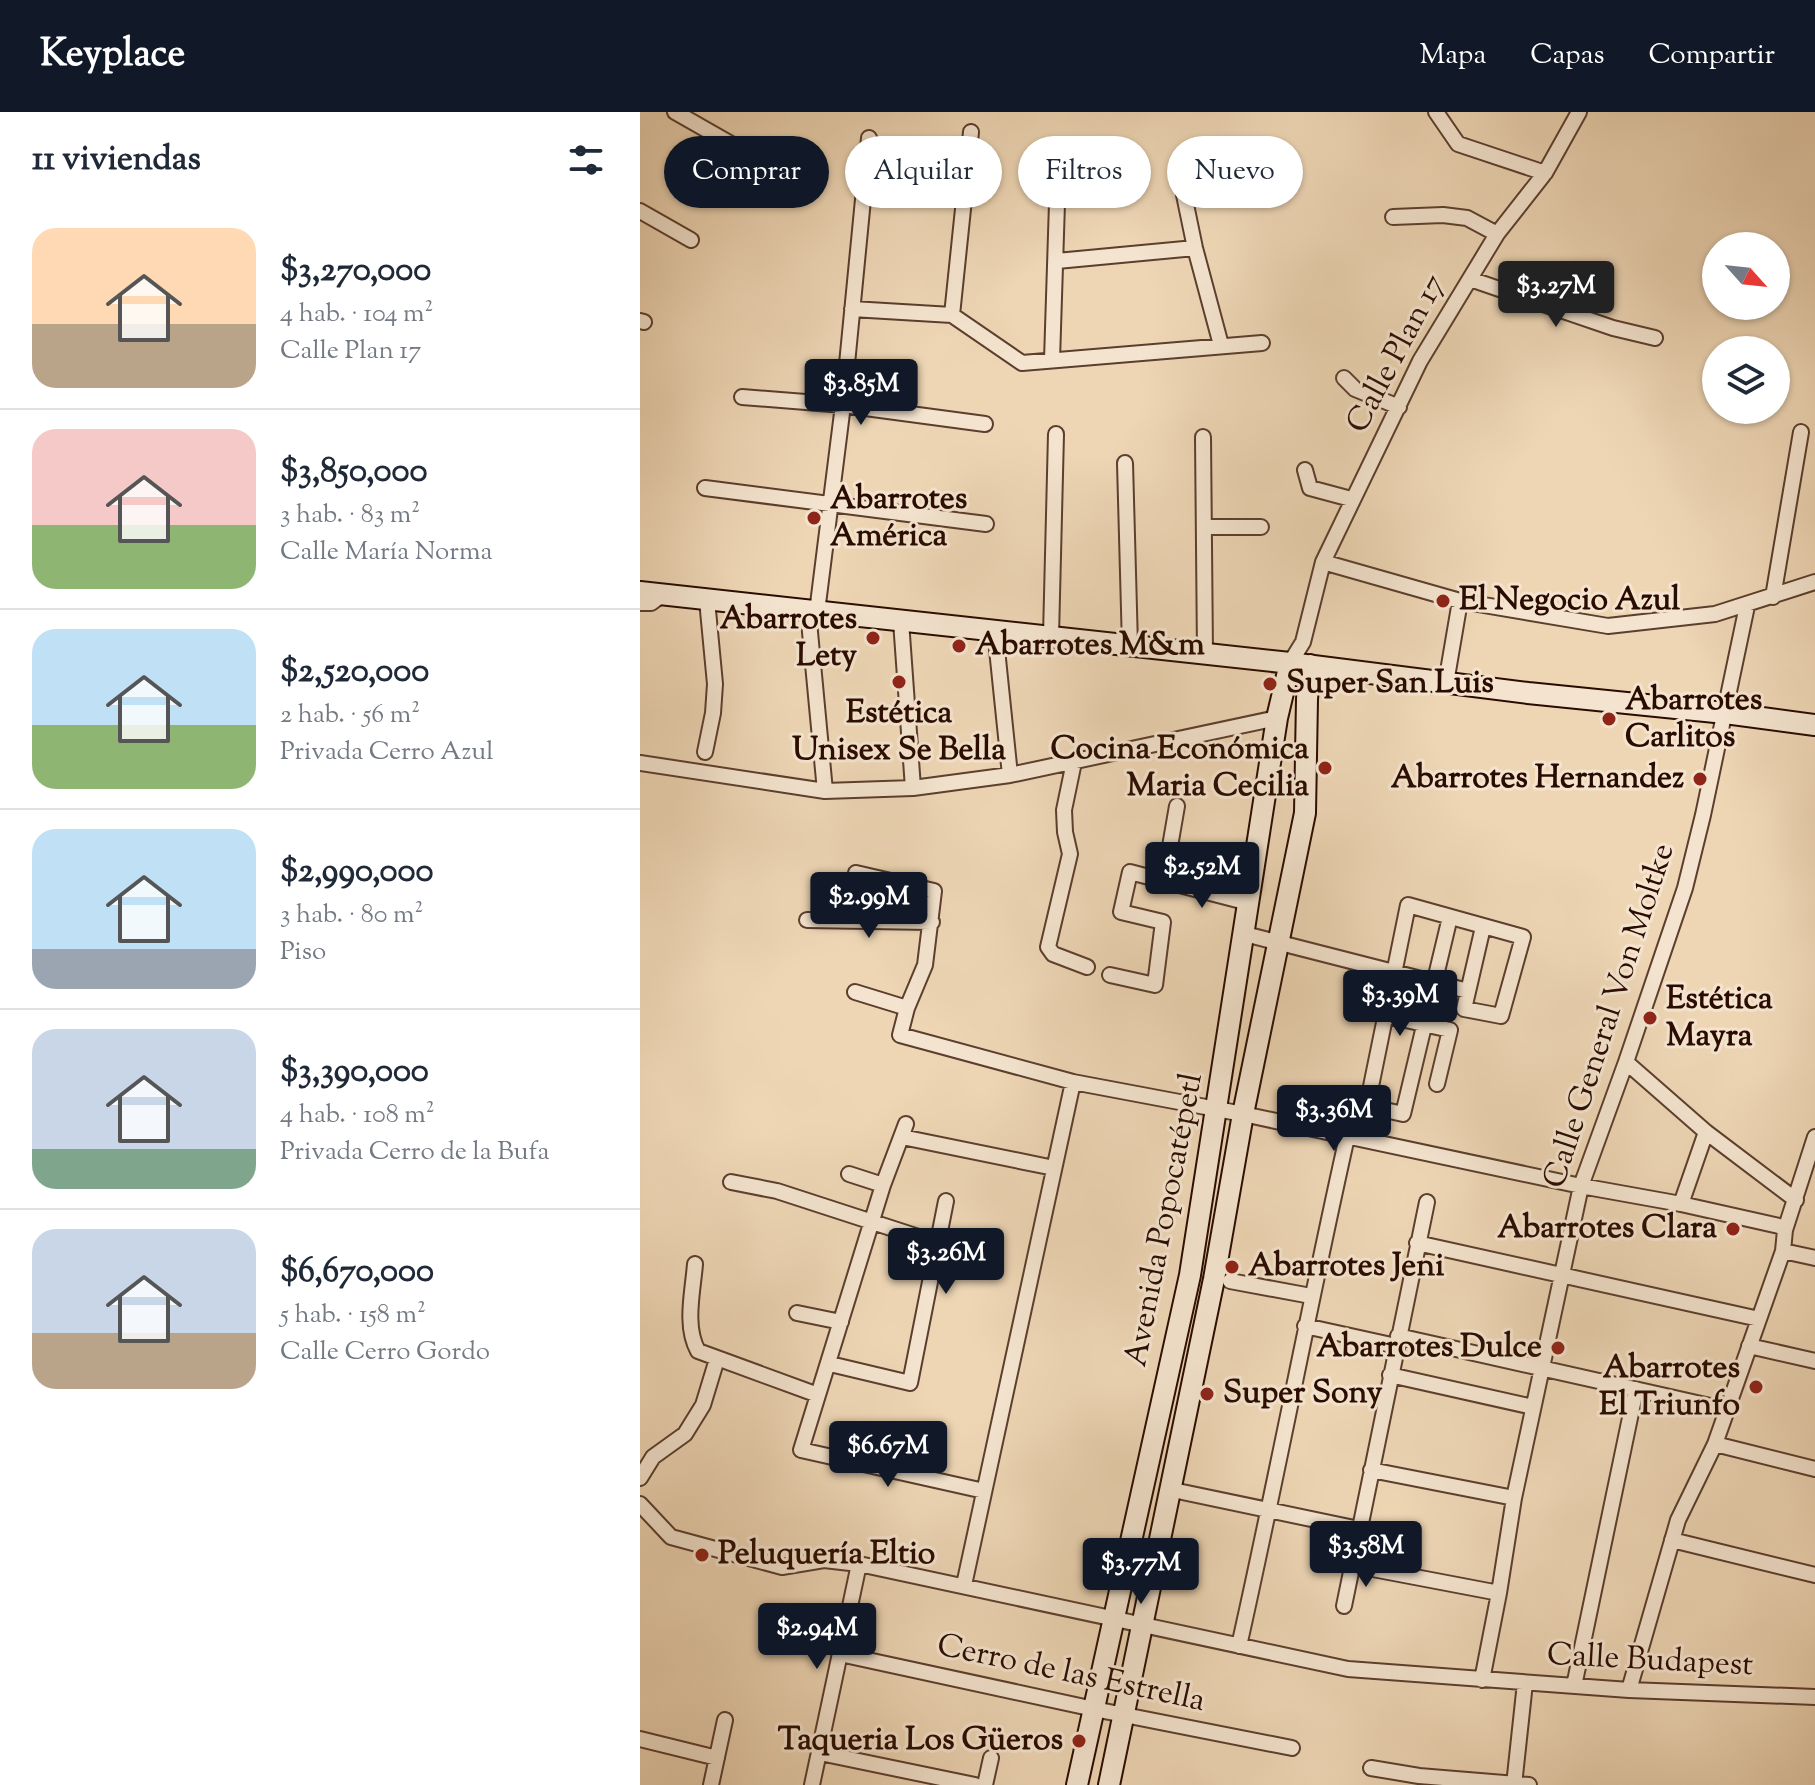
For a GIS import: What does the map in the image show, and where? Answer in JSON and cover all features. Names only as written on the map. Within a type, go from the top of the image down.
[{"type":"street","points":[[675,112],[717,136]]},
{"type":"street","points":[[1436,112],[1458,144],[1545,173]]},
{"type":"street","name":"Calle Plan 17","points":[[1300,664],[1323,562],[1420,361],[1497,234],[1545,173],[1579,112]]},
{"type":"street","points":[[952,315],[971,132]]},
{"type":"street","points":[[825,791],[812,612],[843,405],[862,208]]},
{"type":"street","points":[[1052,360],[1057,208]]},
{"type":"street","points":[[1187,208],[1221,345]]},
{"type":"street","points":[[640,211],[691,240]]},
{"type":"street","points":[[1393,217],[1443,215],[1467,218],[1497,234]]},
{"type":"street","points":[[1057,261],[1195,248]]},
{"type":"street","points":[[1470,279],[1613,328],[1655,338]]},
{"type":"street","points":[[852,309],[952,315],[1022,363],[1262,343]]},
{"type":"street","points":[[1344,378],[1355,389],[1399,407]]},
{"type":"street","points":[[742,397],[843,405],[985,424]]},
{"type":"street","points":[[1773,597],[1801,432]]},
{"type":"street","points":[[1051,636],[1056,434]]},
{"type":"street","points":[[1203,437],[1205,654]]},
{"type":"street","points":[[1125,463],[1130,646]]},
{"type":"street","points":[[1305,470],[1310,488],[1351,499]]},
{"type":"street","points":[[705,488],[986,524]]},
{"type":"street","points":[[1204,527],[1261,527]]},
{"type":"street","points":[[1323,562],[1460,601],[1608,626],[1715,614],[1815,582]]},
{"type":"street","points":[[640,592],[1300,664],[1815,725]]},
{"type":"street","points":[[640,603],[651,603],[663,595]]},
{"type":"street","points":[[705,752],[715,684],[707,600]]},
{"type":"street","points":[[1446,683],[1460,601]]},
{"type":"street","name":"Calle General Von Moltke","points":[[1482,1680],[1514,1498],[1581,1186],[1685,888],[1747,606]]},
{"type":"street","points":[[901,621],[913,788]]},
{"type":"street","points":[[995,630],[1010,775]]},
{"type":"street","name":"Avenida Popocatépetl","points":[[1077,1785],[1190,1275],[1277,718],[1283,696],[1300,664]]},
{"type":"street","name":"Avenida Popocatépetl","points":[[1109,1785],[1214,1279],[1243,1114],[1305,813],[1307,699],[1300,664]]},
{"type":"street","points":[[1283,696],[1307,699]]},
{"type":"street","points":[[640,763],[825,791],[913,788],[1010,775],[1277,718]]},
{"type":"street","points":[[1074,762],[1064,810],[1070,854],[1048,947],[1053,954],[1087,967]]},
{"type":"street","points":[[1164,881],[1177,806]]},
{"type":"street","points":[[1110,975],[1155,985],[1163,922],[1121,912],[1130,872],[1249,903]]},
{"type":"street","points":[[856,873],[934,891],[925,965],[907,1008],[900,1035],[1073,1082],[1681,1204],[1779,1226],[1785,1230]]},
{"type":"street","points":[[1450,917],[1403,1114],[1367,1106],[1408,905],[1523,937],[1501,1016],[1464,1009],[1483,927]]},
{"type":"street","points":[[807,920],[932,922]]},
{"type":"street","points":[[1245,934],[1468,991]]},
{"type":"street","points":[[855,992],[907,1008]]},
{"type":"street","points":[[1384,1015],[1450,1030],[1437,1084]]},
{"type":"street","points":[[1626,1062],[1706,1132],[1796,1200]]},
{"type":"street","points":[[964,1585],[1073,1082]]},
{"type":"street","points":[[984,1491],[801,1450],[883,1185],[904,1130],[1054,1168]]},
{"type":"street","points":[[1681,1204],[1706,1132]]},
{"type":"street","points":[[1239,1646],[1347,1137]]},
{"type":"street","points":[[1629,1690],[1678,1520],[1728,1410],[1783,1251],[1785,1230],[1815,1137]]},
{"type":"street","points":[[849,1174],[883,1185]]},
{"type":"street","points":[[731,1182],[777,1191],[937,1243]]},
{"type":"street","points":[[830,1364],[910,1383],[946,1201]]},
{"type":"street","points":[[1344,1606],[1427,1202]]},
{"type":"street","points":[[1417,1243],[1759,1319]]},
{"type":"street","points":[[1783,1251],[1815,1258]]},
{"type":"street","points":[[695,1264],[690,1327],[692,1341],[698,1351],[818,1395]]},
{"type":"street","points":[[1230,1281],[1311,1296]]},
{"type":"street","points":[[797,1313],[841,1322]]},
{"type":"street","points":[[1305,1326],[1543,1368],[1728,1410]]},
{"type":"street","points":[[1749,1346],[1815,1361]]},
{"type":"street","points":[[640,1478],[646,1455],[685,1434],[703,1405],[717,1359]]},
{"type":"street","points":[[1390,1375],[1533,1407]]},
{"type":"street","points":[[1165,1383],[1190,1389]]},
{"type":"street","points":[[1574,1686],[1636,1389]]},
{"type":"street","points":[[1715,1444],[1815,1469]]},
{"type":"street","points":[[1371,1470],[1514,1498]]},
{"type":"street","points":[[1168,1489],[1359,1529]]},
{"type":"street","name":"Calle Budapest","points":[[640,1504],[671,1537],[782,1567],[824,1560],[859,1564],[1348,1669],[1629,1690],[1815,1697]]},
{"type":"street","points":[[1672,1540],[1815,1575]]},
{"type":"street","points":[[812,1785],[859,1564]]},
{"type":"street","points":[[1352,1565],[1499,1593]]},
{"type":"street","name":"Cerro de las Estrella","points":[[840,1654],[1292,1748]]},
{"type":"street","points":[[1371,1768],[1419,1781],[1519,1785],[1525,1683]]},
{"type":"street","points":[[711,1785],[725,1720]]},
{"type":"street","points":[[640,1739],[717,1758]]},
{"type":"street","points":[[820,1753],[975,1785]]},
{"type":"street","points":[[985,1785],[991,1758]]},
{"type":"place","name":"Abarrotes América","points":[[814,518]]},
{"type":"place","name":"El Negocio Azul","points":[[1443,601]]},
{"type":"place","name":"Abarrotes Lety","points":[[873,638]]},
{"type":"place","name":"Abarrotes M&m","points":[[959,646]]},
{"type":"place","name":"Estética Unisex Se Bella","points":[[899,682]]},
{"type":"place","name":"Super San Luis","points":[[1270,684]]},
{"type":"place","name":"Abarrotes Carlitos","points":[[1609,719]]},
{"type":"place","name":"Cocina Económica Maria Cecilia","points":[[1325,768]]},
{"type":"place","name":"Abarrotes Hernandez","points":[[1700,779]]},
{"type":"place","name":"Estética Mayra","points":[[1650,1018]]},
{"type":"place","name":"Abarrotes Clara","points":[[1733,1229]]},
{"type":"place","name":"Abarrotes Jeni","points":[[1232,1267]]},
{"type":"place","name":"Abarrotes Dulce","points":[[1558,1348]]},
{"type":"place","name":"Abarrotes El Triunfo","points":[[1756,1387]]},
{"type":"place","name":"Super Sony","points":[[1207,1394]]},
{"type":"place","name":"Peluquería Eltio","points":[[702,1555]]},
{"type":"place","name":"Taqueria Los Güeros","points":[[1079,1741]]}]
